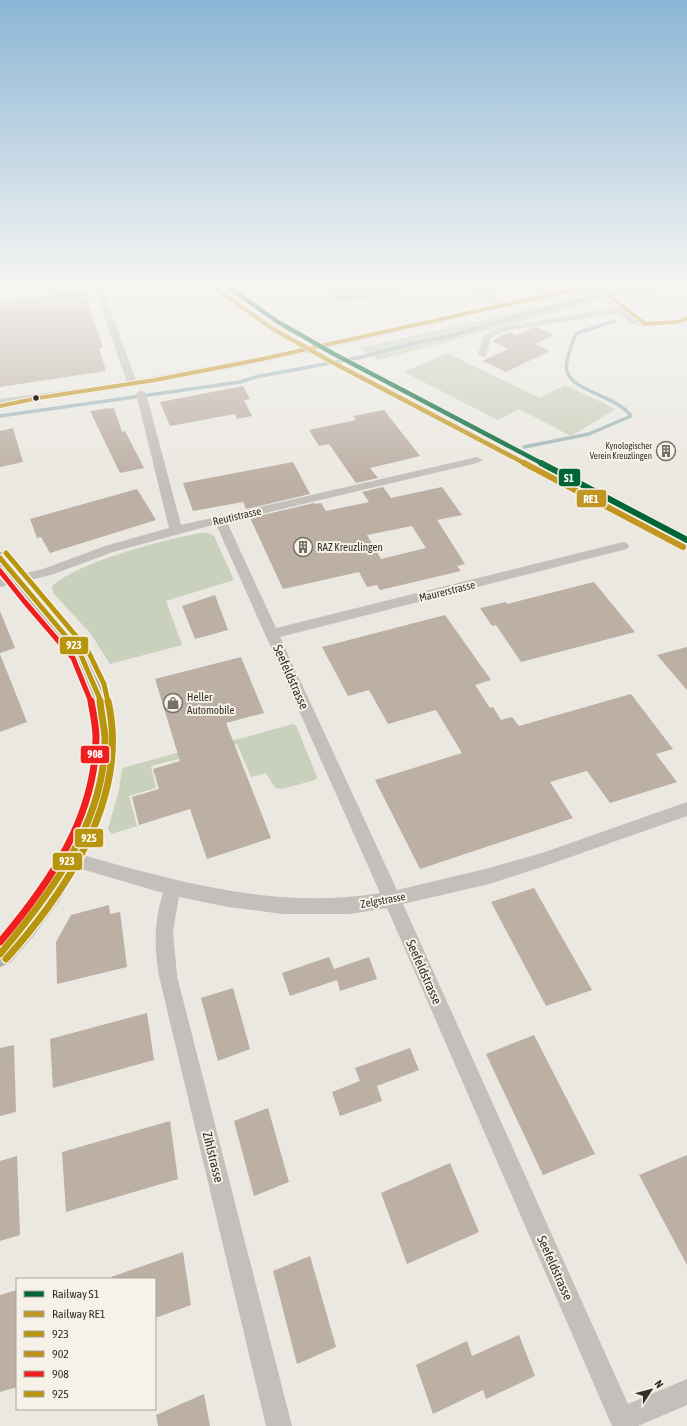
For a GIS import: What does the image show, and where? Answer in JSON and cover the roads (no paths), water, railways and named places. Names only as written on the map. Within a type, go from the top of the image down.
[{"type":"main road","points":[[0,558],[8,581],[69,640],[82,658],[96,683],[104,720],[105,743],[99,791],[71,859],[30,920],[0,954]]},
{"type":"street","points":[[120,349],[132,383]]},
{"type":"street","points":[[0,406],[38,398],[132,383],[258,360],[310,349]]},
{"type":"street","points":[[483,354],[484,349]]},
{"type":"street","points":[[142,396],[176,530]]},
{"type":"street","points":[[0,402],[38,398]]},
{"type":"street","name":"Reutistrasse","points":[[8,581],[46,572],[109,549],[176,530],[477,460]]},
{"type":"street","name":"Seefeldstrasse","points":[[220,520],[392,899],[623,1423]]},
{"type":"street","name":"Maurerstrasse","points":[[271,634],[623,546]]},
{"type":"street","name":"Zelgstrasse","points":[[71,859],[174,888],[228,899],[283,906],[350,906],[392,899],[489,876],[542,860],[687,809]]},
{"type":"street","name":"Zihlstrasse","points":[[174,888],[165,914],[163,929],[164,953],[168,976],[279,1426]]},
{"type":"street","points":[[623,1423],[687,1392]]},
{"type":"waterway","points":[[0,416],[240,382],[256,377],[362,357],[394,349]]},
{"type":"waterway","points":[[524,447],[589,434],[631,416],[616,403],[586,389],[577,384],[571,378],[566,369],[570,349]]},
{"type":"rail line","name":"RE1","points":[[308,349],[683,547]]},
{"type":"rail line","name":"S1","points":[[324,349],[687,540]]},
{"type":"place","name":"Kynologischer Verein Kreuzlingen","points":[[666,451]]},
{"type":"place","name":"RAZ Kreuzlingen","points":[[303,547]]},
{"type":"place","name":"Heller Automobile","points":[[173,703]]}]
